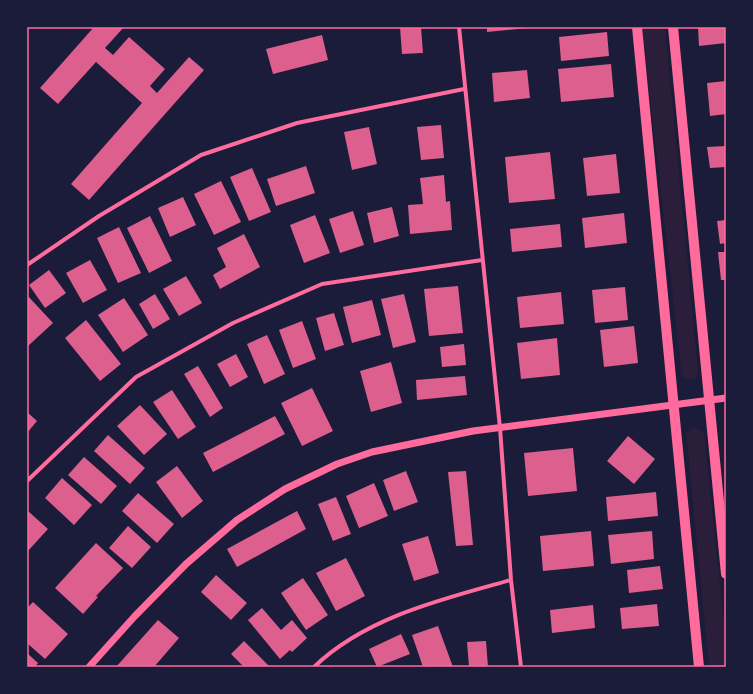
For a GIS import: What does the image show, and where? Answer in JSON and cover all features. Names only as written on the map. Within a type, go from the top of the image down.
[{"type":"main road","points":[[637,27],[699,667]]},
{"type":"main road","points":[[673,27],[726,574]]},
{"type":"street","points":[[459,27],[464,89],[500,428],[511,580],[521,667]]},
{"type":"street","points":[[27,265],[99,216],[201,156],[297,123],[464,89]]},
{"type":"street","points":[[27,481],[136,378],[233,323],[322,284],[482,260]]},
{"type":"street","points":[[89,667],[134,617],[186,564],[237,520],[285,489],[336,464],[372,452],[448,435],[726,398]]},
{"type":"street","points":[[314,667],[326,656],[377,624],[445,599],[511,580]]},
{"type":"shaded area","points":[[642,27],[665,27],[698,371],[696,378],[689,380],[682,376]]},
{"type":"shaded area","points":[[695,427],[704,433],[726,641],[726,667],[709,667],[686,433]]},
{"type":"building","points":[[94,27],[124,27],[105,48],[113,55],[129,37],[165,69],[150,86],[157,93],[189,57],[204,70],[89,200],[71,184],[142,103],[96,62],[58,104],[40,88]]},
{"type":"building","points":[[400,27],[421,27],[423,53],[402,54]]},
{"type":"building","points":[[487,27],[527,27],[527,28],[487,32]]},
{"type":"building","points":[[698,27],[726,27],[726,43],[699,46]]},
{"type":"building","points":[[607,32],[609,56],[561,61],[559,37]]},
{"type":"building","points":[[322,35],[328,60],[273,74],[266,49]]},
{"type":"building","points":[[611,64],[614,97],[561,102],[558,69]]},
{"type":"building","points":[[527,70],[530,98],[494,102],[492,73]]},
{"type":"building","points":[[726,81],[726,114],[710,116],[707,83]]},
{"type":"building","points":[[441,125],[444,158],[421,160],[417,127]]},
{"type":"building","points":[[369,127],[377,164],[352,170],[344,132]]},
{"type":"building","points":[[726,146],[726,167],[710,168],[707,147]]},
{"type":"building","points":[[550,152],[555,199],[509,203],[505,157]]},
{"type":"building","points":[[616,154],[620,193],[587,196],[583,158]]},
{"type":"building","points":[[306,166],[315,193],[276,206],[267,179]]},
{"type":"building","points":[[252,168],[271,212],[249,221],[230,177]]},
{"type":"building","points":[[444,175],[446,202],[450,201],[452,230],[410,234],[408,205],[423,204],[420,178]]},
{"type":"building","points":[[221,181],[241,222],[214,235],[194,194]]},
{"type":"building","points":[[183,197],[196,225],[170,237],[158,208]]},
{"type":"building","points":[[392,207],[399,236],[374,243],[367,213]]},
{"type":"building","points":[[353,211],[364,245],[340,253],[329,219]]},
{"type":"building","points":[[624,213],[627,243],[585,248],[582,218]]},
{"type":"building","points":[[315,215],[330,253],[304,263],[290,225]]},
{"type":"building","points":[[150,216],[172,261],[149,273],[127,228]]},
{"type":"building","points":[[726,220],[726,243],[720,244],[717,221]]},
{"type":"building","points":[[560,224],[562,247],[512,252],[510,229]]},
{"type":"building","points":[[119,227],[141,273],[118,283],[97,238]]},
{"type":"building","points":[[244,234],[260,267],[220,289],[213,275],[226,267],[217,248]]},
{"type":"building","points":[[718,252],[726,252],[726,280],[721,280]]},
{"type":"building","points":[[90,260],[107,290],[83,303],[66,273]]},
{"type":"building","points":[[49,270],[66,293],[45,308],[29,285]]},
{"type":"building","points":[[186,276],[202,303],[179,316],[163,289]]},
{"type":"building","points":[[458,286],[463,333],[429,336],[424,289]]},
{"type":"building","points":[[625,287],[628,320],[595,323],[592,290]]},
{"type":"building","points":[[561,292],[564,324],[520,328],[517,297]]},
{"type":"building","points":[[155,294],[170,319],[153,329],[139,304]]},
{"type":"building","points":[[404,294],[416,342],[393,348],[381,299]]},
{"type":"building","points":[[27,295],[53,323],[28,346],[27,345]]},
{"type":"building","points":[[124,298],[148,335],[123,352],[98,315]]},
{"type":"building","points":[[372,300],[381,335],[352,343],[343,307]]},
{"type":"building","points":[[334,313],[344,345],[325,351],[316,318]]},
{"type":"building","points":[[86,320],[121,364],[100,381],[65,338]]},
{"type":"building","points":[[302,321],[316,359],[293,368],[279,330]]},
{"type":"building","points":[[634,326],[638,363],[604,367],[600,330]]},
{"type":"building","points":[[267,335],[285,374],[264,384],[247,344]]},
{"type":"building","points":[[557,338],[560,375],[521,379],[517,343]]},
{"type":"building","points":[[464,344],[466,365],[442,367],[440,347]]},
{"type":"building","points":[[236,354],[248,377],[230,387],[217,364]]},
{"type":"building","points":[[391,362],[402,403],[371,412],[360,371]]},
{"type":"building","points":[[198,366],[223,408],[210,417],[184,374]]},
{"type":"building","points":[[465,376],[467,395],[417,400],[416,380]]},
{"type":"building","points":[[312,388],[333,431],[302,446],[281,403]]},
{"type":"building","points":[[172,390],[196,427],[178,439],[153,402]]},
{"type":"building","points":[[140,405],[167,434],[144,455],[117,426]]},
{"type":"building","points":[[27,412],[37,421],[27,433]]},
{"type":"building","points":[[275,416],[285,434],[213,472],[203,453]]},
{"type":"building","points":[[108,435],[145,468],[130,484],[94,451]]},
{"type":"building","points":[[628,436],[655,459],[634,484],[607,461]]},
{"type":"building","points":[[573,448],[577,491],[528,496],[524,453]]},
{"type":"building","points":[[84,457],[117,486],[101,504],[68,475]]},
{"type":"building","points":[[177,466],[203,501],[182,518],[156,482]]},
{"type":"building","points":[[406,471],[418,502],[394,511],[383,480]]},
{"type":"building","points":[[466,471],[473,545],[456,546],[448,472]]},
{"type":"building","points":[[62,478],[92,505],[74,525],[45,498]]},
{"type":"building","points":[[374,483],[388,516],[359,528],[346,496]]},
{"type":"building","points":[[656,492],[658,516],[608,521],[606,497]]},
{"type":"building","points":[[138,493],[174,524],[157,543],[122,511]]},
{"type":"building","points":[[336,497],[351,534],[333,541],[318,504]]},
{"type":"building","points":[[28,511],[48,529],[27,552],[27,512]]},
{"type":"building","points":[[297,511],[306,529],[237,567],[227,549]]},
{"type":"building","points":[[128,526],[151,547],[132,568],[109,548]]},
{"type":"building","points":[[591,531],[594,566],[543,571],[540,536]]},
{"type":"building","points":[[652,531],[654,559],[611,564],[608,535]]},
{"type":"building","points":[[428,536],[439,573],[414,581],[402,544]]},
{"type":"building","points":[[96,543],[123,568],[96,596],[98,597],[83,614],[55,588]]},
{"type":"building","points":[[346,558],[365,596],[336,611],[316,573]]},
{"type":"building","points":[[660,566],[663,589],[629,593],[627,570]]},
{"type":"building","points":[[216,575],[247,603],[231,620],[201,592]]},
{"type":"building","points":[[303,578],[328,615],[306,630],[281,593]]},
{"type":"building","points":[[33,602],[68,634],[45,659],[27,643],[27,608]]},
{"type":"building","points":[[657,604],[659,626],[622,629],[620,608]]},
{"type":"building","points":[[593,605],[595,628],[552,633],[550,610]]},
{"type":"building","points":[[262,608],[281,630],[292,620],[307,638],[292,652],[290,650],[280,659],[248,620]]},
{"type":"building","points":[[158,620],[179,638],[154,667],[116,667]]},
{"type":"building","points":[[438,626],[453,667],[423,667],[412,635]]},
{"type":"building","points":[[401,634],[410,654],[377,667],[369,649]]},
{"type":"building","points":[[244,641],[270,667],[244,667],[231,654]]},
{"type":"building","points":[[486,641],[488,667],[469,667],[467,642]]},
{"type":"building","points":[[27,653],[38,663],[35,667],[27,667]]}]
